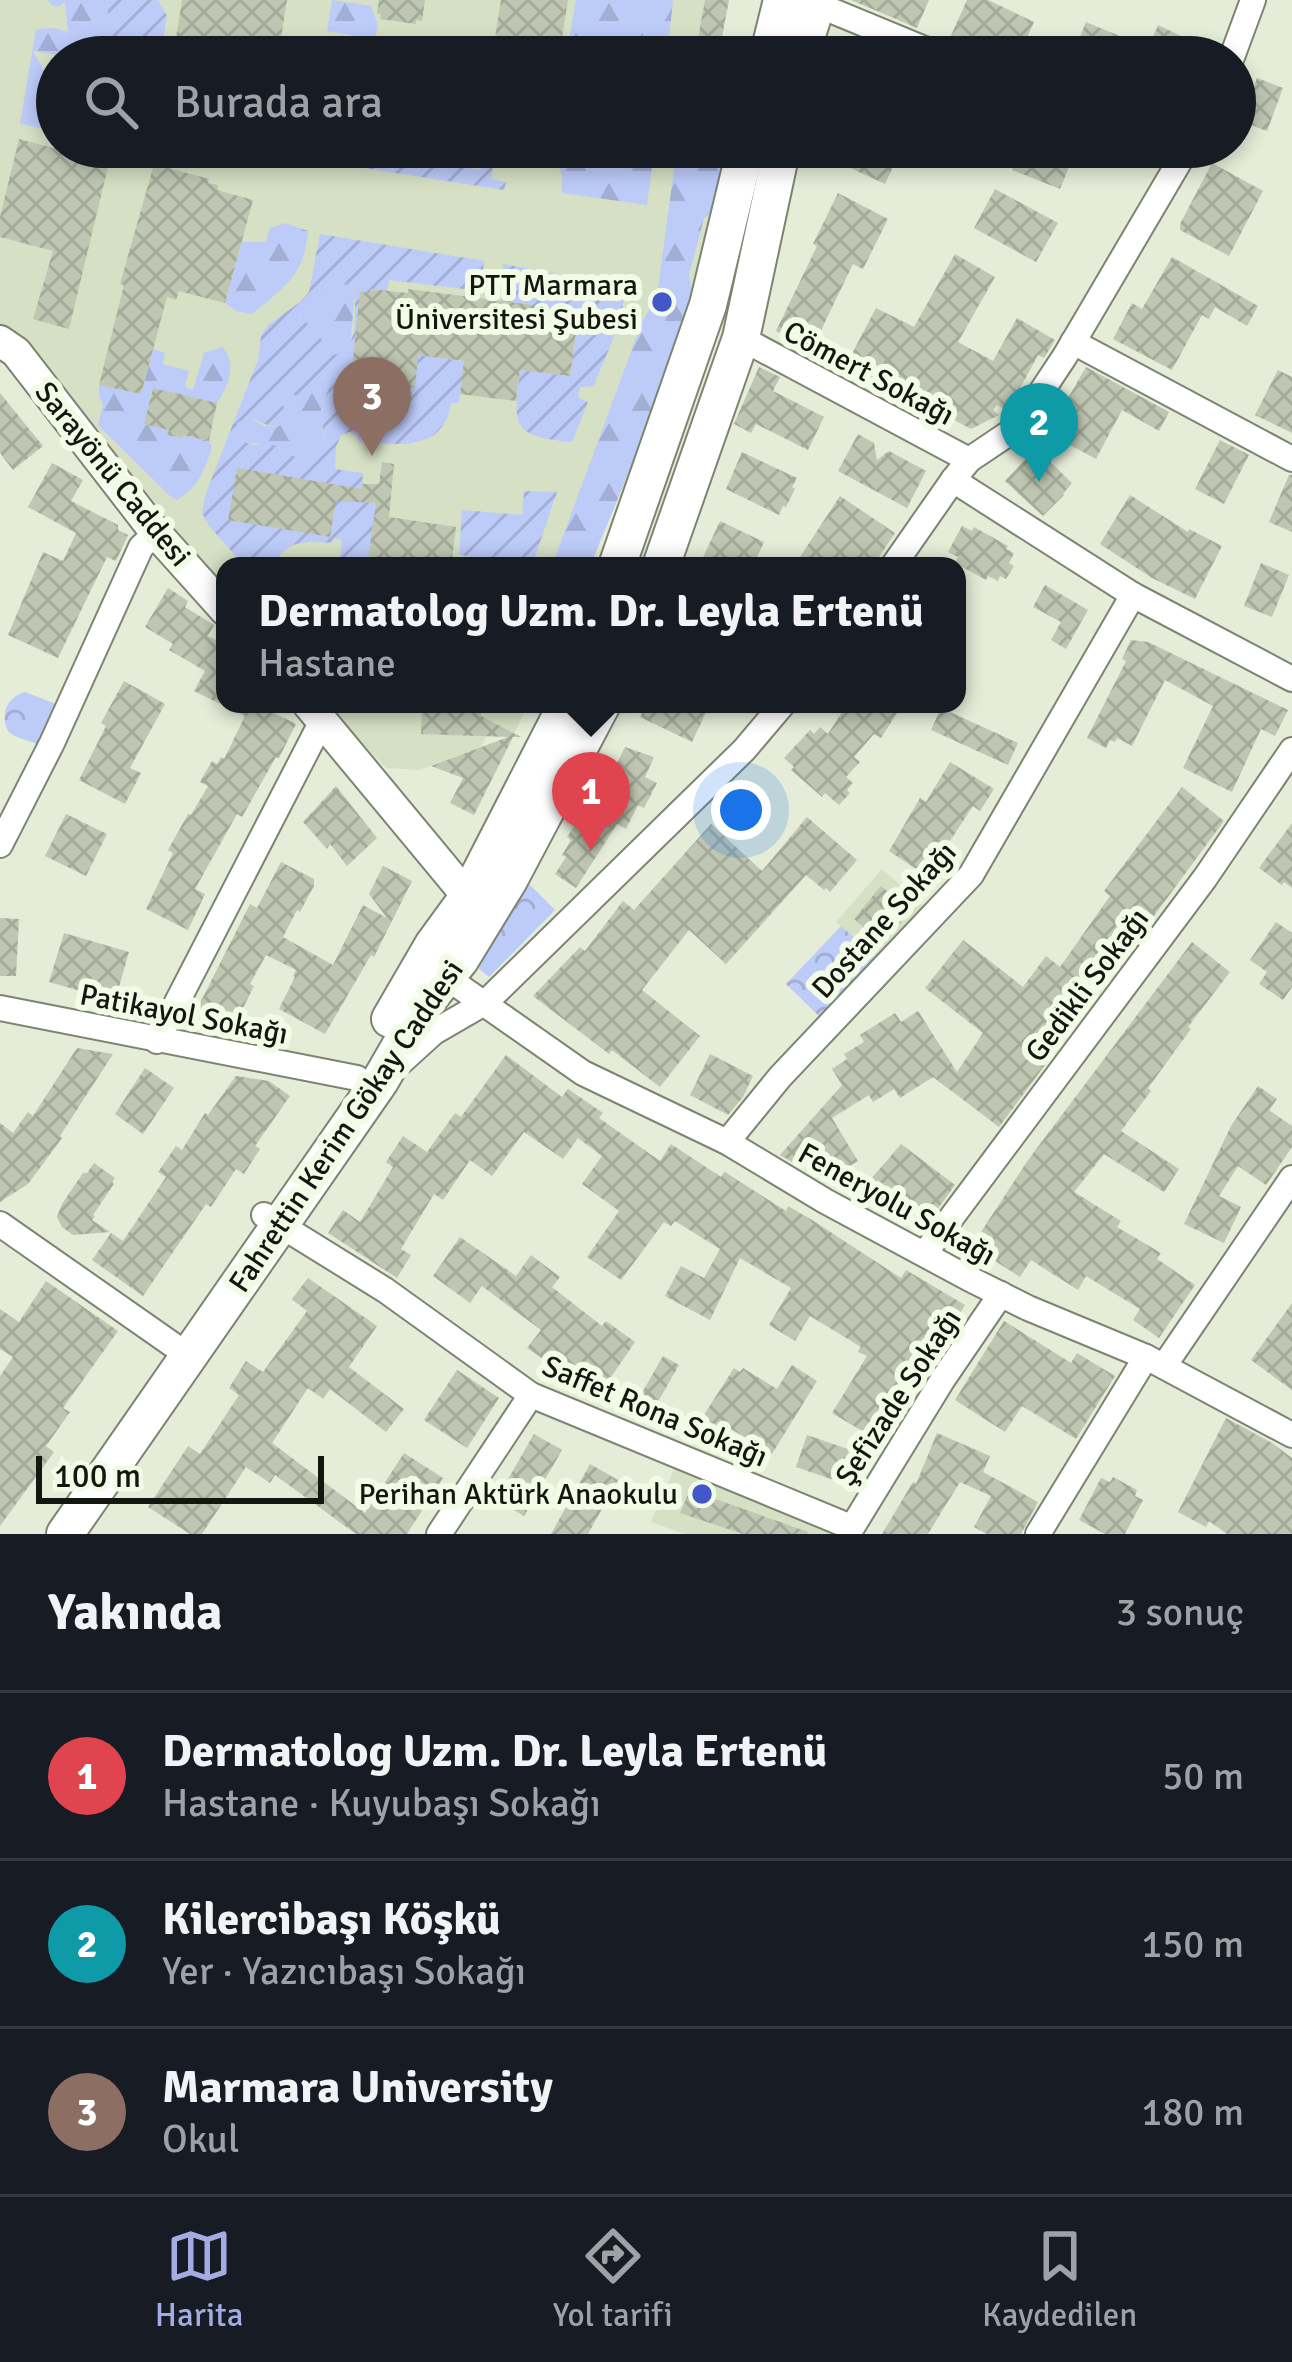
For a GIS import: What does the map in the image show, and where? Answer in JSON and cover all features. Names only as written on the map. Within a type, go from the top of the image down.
[{"type":"main road","points":[[783,36],[806,2]]},
{"type":"main road","points":[[802,36],[806,2]]},
{"type":"main road","points":[[620,557],[708,305],[741,168]]},
{"type":"main road","points":[[664,557],[741,338],[777,168]]},
{"type":"main road","name":"Fahrettin Kerim Gökay Caddesi","points":[[368,1080],[409,985],[468,897],[562,713]]},
{"type":"main road","name":"Fahrettin Kerim Gökay Caddesi","points":[[65,1534],[368,1080],[460,960],[509,880],[597,713]]},
{"type":"main road","points":[[409,985],[446,977]]},
{"type":"main road","name":"Fahrettin Kerim Gökay Caddesi","points":[[45,1534],[173,1346],[272,1220]]},
{"type":"street","points":[[1240,36],[1253,0]]},
{"type":"street","points":[[806,2],[891,36]]},
{"type":"street","points":[[899,557],[961,470],[1018,427],[1176,168]]},
{"type":"street","name":"Cömert Sokağı","points":[[741,338],[961,470],[1133,595],[1292,679]]},
{"type":"street","name":"Sarayönü Caddesi","points":[[0,341],[16,352],[156,532],[216,600]]},
{"type":"street","points":[[1073,342],[1292,459]]},
{"type":"street","points":[[0,845],[141,547],[156,532]]},
{"type":"street","name":"Dostane Sokağı","points":[[727,1142],[780,1077],[971,875],[1133,595]]},
{"type":"street","points":[[157,1041],[315,713]]},
{"type":"street","points":[[316,713],[468,897]]},
{"type":"street","points":[[368,1080],[485,1002],[744,750],[775,713]]},
{"type":"street","name":"Gedikli Sokağı","points":[[925,1253],[1204,878],[1292,750]]},
{"type":"street","name":"Feneryolu Sokağı","points":[[446,977],[583,1072],[727,1142],[825,1202],[1001,1294],[1155,1362],[1292,1435]]},
{"type":"street","name":"Patikayol Sokağı","points":[[0,1008],[368,1080]]},
{"type":"street","points":[[1038,1534],[1155,1362],[1292,1178]]},
{"type":"street","name":"Saffet Rona Sokağı","points":[[272,1220],[385,1290],[531,1395],[849,1531]]},
{"type":"street","points":[[3,1232],[173,1346]]},
{"type":"street","name":"Şefizade Sokağı","points":[[849,1531],[1001,1294]]},
{"type":"street","points":[[439,1534],[531,1395]]},
{"type":"shaded area","points":[[0,0],[729,0],[722,36],[36,36],[36,168],[724,168],[685,336],[594,557],[216,557],[216,586],[0,330]]},
{"type":"shaded area","points":[[334,713],[524,713],[514,734],[493,723],[481,747],[419,770],[386,768]]},
{"type":"shaded area","points":[[882,869],[924,906],[878,959],[836,922]]},
{"type":"shaded area","name":"Perihan Aktürk Anaokulu","points":[[675,1467],[834,1534],[684,1534],[651,1522]]},
{"type":"green space","points":[[48,0],[112,0],[107,3],[110,36],[36,36],[36,127],[20,124],[36,29],[68,32],[65,2],[51,5]]},
{"type":"green space","points":[[158,0],[167,16],[164,36],[110,36],[107,3]]},
{"type":"green space","points":[[332,0],[371,6],[378,25],[376,36],[327,31]]},
{"type":"green space","points":[[576,0],[673,0],[669,36],[570,36]]},
{"type":"green space","points":[[363,168],[493,168],[491,179],[506,182],[504,190]]},
{"type":"green space","points":[[559,168],[652,168],[647,205],[562,193]]},
{"type":"green space","points":[[674,168],[726,168],[720,205],[704,218],[689,275],[694,303],[685,336],[594,557],[555,557],[642,322],[650,308],[665,314],[674,296],[658,288]]},
{"type":"green space","points":[[285,223],[308,231],[297,270],[252,314],[236,311],[225,303],[242,242],[266,242],[270,228]]},
{"type":"green space","points":[[320,234],[484,261],[481,291],[389,280],[387,291],[360,293],[418,355],[464,361],[459,403],[451,403],[447,419],[428,438],[387,444],[358,441],[358,435],[349,432],[341,435],[335,469],[363,473],[361,501],[377,503],[368,557],[340,557],[342,540],[335,538],[331,543],[290,547],[279,557],[237,557],[202,513],[258,360],[261,336],[268,325],[309,292]],"holes":[[[335,283],[355,290],[352,339],[341,352],[331,355],[313,325],[300,321],[299,313],[318,300],[322,289]],[[316,384],[328,390],[321,409],[324,441],[316,454],[295,457],[272,444],[242,441],[237,423],[248,417],[280,425],[289,416],[279,398],[282,394],[303,396]]]},
{"type":"green space","points":[[503,264],[624,286],[618,324],[594,386],[580,387],[578,397],[588,402],[572,442],[527,432],[520,425],[517,404],[520,370],[570,376],[579,312],[501,301]]},
{"type":"green space","points":[[348,284],[355,291],[350,348],[332,356],[315,331],[300,321],[299,312],[318,300],[321,289]]},
{"type":"green space","points":[[222,347],[230,367],[217,403],[152,389],[145,424],[182,438],[209,441],[212,447],[196,483],[177,500],[98,425],[103,405],[99,385],[141,394],[153,349],[165,353],[163,364],[189,371],[185,387],[193,390],[204,353]]},
{"type":"green space","points":[[316,384],[328,390],[321,409],[324,441],[316,454],[295,457],[280,448],[241,441],[237,423],[248,417],[277,427],[289,416],[278,398]]},
{"type":"green space","points":[[524,491],[557,492],[535,557],[459,555],[462,510],[522,515]]},
{"type":"green space","points":[[25,692],[56,704],[37,744],[11,733],[6,725],[10,702]]},
{"type":"green space","points":[[522,877],[555,910],[489,977],[471,962]]},
{"type":"green space","points":[[841,926],[878,959],[821,1018],[786,984]]},
{"type":"building","points":[[182,0],[287,0],[281,36],[176,36]]},
{"type":"building","points":[[379,0],[425,0],[422,21],[380,19]]},
{"type":"building","points":[[501,0],[568,0],[562,36],[495,36]]},
{"type":"building","points":[[705,0],[729,0],[722,36],[698,36]]},
{"type":"building","points":[[851,0],[929,0],[917,28]]},
{"type":"building","points":[[967,0],[988,0],[1034,22],[1028,36],[951,36]]},
{"type":"building","points":[[1086,22],[1119,36],[1080,36]]},
{"type":"building","points":[[1158,25],[1181,36],[1153,36]]},
{"type":"building","points":[[1256,81],[1283,88],[1267,131],[1256,127]]},
{"type":"building","points":[[19,139],[36,144],[36,168],[108,168],[69,329],[33,319],[53,251],[0,237],[0,217]]},
{"type":"building","points":[[153,168],[209,179],[208,183],[218,185],[217,190],[253,200],[225,303],[179,291],[176,300],[167,297],[141,394],[99,385],[124,285],[120,284]]},
{"type":"building","points":[[851,168],[892,168],[885,184]]},
{"type":"building","points":[[1013,168],[1068,168],[1060,189]]},
{"type":"building","points":[[1209,168],[1221,168],[1263,191],[1229,256],[1180,230]]},
{"type":"building","points":[[995,189],[1058,223],[1036,262],[974,228]]},
{"type":"building","points":[[838,193],[888,219],[863,269],[853,264],[812,349],[776,331]]},
{"type":"building","points":[[955,254],[995,277],[958,342],[993,361],[1017,318],[1055,340],[1044,358],[1038,355],[1008,411],[997,405],[993,410],[999,415],[971,429],[845,367],[876,308],[914,327]]},
{"type":"building","points":[[1172,257],[1258,306],[1247,326],[1215,307],[1209,319],[1202,315],[1172,370],[1113,339],[1132,303],[1142,309]]},
{"type":"building","points":[[408,289],[579,311],[570,376],[520,370],[516,401],[460,394],[464,361],[418,355],[415,388],[351,379],[360,292],[408,293]]},
{"type":"building","points":[[759,367],[780,377],[773,391],[824,417],[808,450],[756,424],[751,433],[734,424]]},
{"type":"building","points":[[1086,367],[1169,412],[1159,431],[1122,410],[1096,459],[1044,431]]},
{"type":"building","points":[[1278,370],[1292,377],[1292,433],[1255,415]]},
{"type":"building","points":[[153,388],[217,403],[209,441],[167,435],[169,430],[144,424]]},
{"type":"building","points":[[0,393],[43,446],[13,470],[0,453]]},
{"type":"building","points":[[858,434],[874,443],[877,460],[889,451],[926,471],[907,508],[838,471]]},
{"type":"building","points":[[1220,440],[1249,455],[1224,504],[1195,489]]},
{"type":"building","points":[[1036,448],[1072,483],[1043,516],[1005,481]]},
{"type":"building","points":[[742,452],[797,478],[779,515],[726,489]]},
{"type":"building","points":[[382,462],[394,464],[389,517],[456,527],[452,557],[368,557],[376,503],[336,501],[330,537],[228,520],[237,468],[362,489],[362,484],[379,484]]},
{"type":"building","points":[[52,463],[83,480],[71,501],[128,535],[116,561],[107,557],[58,658],[8,635],[43,552],[63,561],[76,533],[28,507]]},
{"type":"building","points":[[1292,475],[1292,532],[1269,522]]},
{"type":"building","points":[[1130,495],[1188,532],[1222,546],[1195,599],[1100,544]]},
{"type":"building","points":[[840,496],[895,533],[879,557],[800,557]]},
{"type":"building","points":[[720,521],[764,542],[757,557],[703,557]]},
{"type":"building","points":[[962,526],[972,531],[974,527],[1008,546],[1014,553],[1009,563],[1014,566],[1006,579],[988,576],[986,580],[966,569],[966,557],[948,552]]},
{"type":"building","points":[[1261,563],[1289,575],[1272,617],[1244,606]]},
{"type":"building","points":[[1045,585],[1088,610],[1066,649],[1051,640],[1061,622],[1033,607]]},
{"type":"building","points":[[168,588],[188,601],[185,607],[214,625],[208,636],[216,640],[216,702],[194,691],[205,671],[169,650],[173,644],[145,627]]},
{"type":"building","points":[[1131,640],[1148,642],[1288,710],[1275,736],[1261,729],[1232,792],[1183,768],[1213,706],[1165,680],[1132,746],[1117,738],[1106,748],[1087,738],[1126,661],[1122,659]]},
{"type":"building","points":[[124,681],[165,704],[130,768],[141,773],[125,804],[79,780]]},
{"type":"building","points":[[239,713],[274,713],[296,724],[195,889],[205,894],[188,930],[146,909],[173,853],[168,850],[208,786],[200,782],[212,761],[217,764],[224,759],[245,716]]},
{"type":"building","points":[[422,713],[481,713],[521,737],[513,737],[474,815],[450,803],[463,778],[431,766],[508,737],[421,734]]},
{"type":"building","points":[[642,713],[706,713],[692,742],[640,717]]},
{"type":"building","points":[[841,713],[897,713],[881,738],[874,734],[854,757],[860,762],[846,777],[853,783],[839,805],[825,793],[822,797],[784,758],[810,730],[814,734],[820,727],[828,734]]},
{"type":"building","points":[[939,713],[952,713],[1018,743],[1008,765],[931,730]]},
{"type":"building","points":[[625,747],[654,757],[645,777],[657,783],[626,829],[617,824],[576,888],[555,874],[566,857],[562,855],[571,840],[567,837],[577,822],[585,828]]},
{"type":"building","points":[[950,762],[994,789],[980,811],[973,806],[927,876],[889,851],[920,798],[926,802]]},
{"type":"building","points":[[336,786],[377,838],[347,866],[303,822]]},
{"type":"building","points":[[1182,787],[1224,821],[1148,924],[1143,921],[1093,992],[1097,995],[999,1127],[933,1077],[900,1098],[894,1089],[873,1102],[869,1095],[832,1118],[858,1161],[824,1181],[807,1162],[801,1167],[780,1155],[842,1085],[832,1069],[847,1059],[844,1054],[864,1042],[860,1035],[895,1013],[901,1022],[918,1011],[957,1072],[983,1033],[925,988],[963,940],[1023,987],[1046,956],[1060,967],[1110,896],[1104,891]]},
{"type":"building","points":[[66,814],[107,834],[86,876],[45,856]]},
{"type":"building","points":[[807,817],[857,860],[830,892],[806,875],[726,964],[689,930],[642,990],[700,1036],[660,1087],[533,996],[580,947],[585,951],[623,901],[634,910],[711,824],[762,871]]},
{"type":"building","points":[[1292,823],[1292,888],[1259,868]]},
{"type":"building","points":[[281,862],[314,879],[283,937],[333,965],[363,905],[387,918],[369,894],[383,866],[412,881],[374,957],[371,955],[325,1034],[279,1009],[296,970],[266,955],[238,1018],[230,1024],[196,1011],[250,904],[257,908]]},
{"type":"building","points":[[881,886],[906,907],[898,917],[902,921],[879,941],[854,919]]},
{"type":"building","points":[[0,918],[19,919],[16,976],[0,976]]},
{"type":"building","points":[[1276,922],[1292,933],[1292,987],[1283,1000],[1259,984],[1267,972],[1250,960]]},
{"type":"building","points":[[64,933],[129,952],[115,1001],[49,982]]},
{"type":"building","points":[[1192,942],[1230,972],[1121,1131],[1179,1169],[1164,1192],[1104,1154],[1074,1192],[1121,1221],[1117,1227],[1161,1253],[1157,1259],[1195,1285],[1159,1338],[1133,1320],[1140,1309],[1086,1276],[1078,1290],[1031,1260],[1020,1277],[972,1246],[1028,1160]]},
{"type":"building","points":[[77,1048],[113,1054],[28,1184],[0,1202],[0,1123],[13,1133],[28,1112],[33,1116]]},
{"type":"building","points":[[710,1054],[753,1076],[728,1115],[690,1095]]},
{"type":"building","points":[[506,1055],[562,1097],[568,1089],[603,1113],[599,1118],[660,1161],[671,1144],[721,1177],[725,1172],[786,1211],[788,1206],[901,1278],[906,1270],[965,1305],[879,1441],[832,1413],[867,1356],[858,1352],[861,1347],[810,1316],[795,1341],[769,1325],[791,1288],[740,1258],[710,1320],[665,1296],[681,1266],[704,1278],[720,1249],[675,1221],[671,1226],[664,1222],[621,1280],[587,1257],[619,1211],[582,1184],[602,1156],[578,1138],[563,1159],[524,1132],[492,1176],[470,1160],[443,1200],[434,1194],[401,1249],[411,1255],[397,1278],[328,1233],[343,1210],[360,1222],[393,1167],[386,1162],[403,1136],[427,1152],[455,1113],[461,1117]]},
{"type":"building","points":[[145,1068],[174,1088],[143,1134],[115,1114]]},
{"type":"building","points":[[236,1076],[269,1081],[290,1096],[255,1146],[260,1149],[244,1174],[236,1169],[211,1207],[206,1204],[143,1296],[92,1260],[111,1233],[123,1241],[166,1177],[158,1172],[176,1146],[182,1150]]},
{"type":"building","points":[[1258,1086],[1277,1099],[1269,1110],[1292,1126],[1292,1147],[1266,1185],[1238,1166],[1219,1196],[1241,1207],[1224,1243],[1184,1224],[1231,1126]]},
{"type":"building","points":[[901,1144],[955,1185],[923,1229],[867,1193],[874,1183],[870,1180]]},
{"type":"building","points":[[94,1163],[115,1178],[92,1220],[110,1232],[73,1235],[57,1217]]},
{"type":"building","points":[[460,1237],[516,1276],[531,1255],[560,1277],[552,1287],[602,1326],[606,1321],[635,1342],[598,1396],[527,1348],[541,1330],[482,1286],[470,1303],[433,1276]]},
{"type":"building","points":[[308,1278],[377,1326],[349,1367],[404,1409],[386,1432],[330,1389],[323,1399],[308,1388],[272,1443],[365,1513],[404,1453],[443,1478],[407,1534],[356,1534],[275,1475],[270,1483],[246,1467],[202,1534],[190,1534],[148,1507],[188,1446],[200,1454],[239,1395],[229,1388],[246,1361],[263,1372],[307,1311],[292,1299]]},
{"type":"building","points":[[46,1281],[118,1331],[63,1408],[70,1412],[46,1446],[54,1452],[0,1526],[0,1376],[13,1357],[0,1349],[0,1309],[19,1322]]},
{"type":"building","points":[[1292,1303],[1292,1390],[1251,1360]]},
{"type":"building","points":[[1004,1321],[1071,1363],[1077,1353],[1115,1376],[1076,1439],[1022,1406],[1005,1432],[955,1400]]},
{"type":"building","points":[[663,1356],[679,1365],[651,1414],[635,1405]]},
{"type":"building","points":[[792,1365],[817,1381],[772,1454],[702,1418],[734,1368],[740,1372],[743,1368],[777,1389]]},
{"type":"building","points":[[457,1370],[499,1398],[467,1448],[424,1420]]},
{"type":"building","points":[[1226,1418],[1292,1458],[1292,1534],[1227,1534],[1209,1521],[1206,1527],[1178,1512]]},
{"type":"building","points":[[937,1433],[990,1456],[983,1472],[1038,1502],[1021,1534],[987,1534],[974,1527],[991,1496],[960,1482],[928,1534],[882,1534],[913,1482],[916,1484]]},
{"type":"building","points":[[534,1434],[562,1450],[524,1516],[496,1500]]},
{"type":"building","points":[[807,1435],[865,1455],[854,1487],[796,1467]]},
{"type":"building","points":[[590,1464],[618,1480],[588,1534],[551,1534]]},
{"type":"building","points":[[1113,1477],[1137,1490],[1135,1496],[1143,1500],[1125,1534],[1105,1534],[1079,1520],[1101,1478],[1110,1482]]},
{"type":"building","points":[[690,1490],[808,1532],[743,1534],[680,1513]]},
{"type":"place","name":"PTT Marmara Üniversitesi Şubesi","points":[[662,302]]},
{"type":"place","name":"Marmara University","points":[[372,456]]},
{"type":"place","name":"Kilercibaşı Köşkü","points":[[1039,482]]},
{"type":"place","name":"Dermatolog Uzm. Dr. Leyla Ertenü","points":[[591,851]]},
{"type":"place","name":"Perihan Aktürk Anaokulu","points":[[702,1494]]}]
